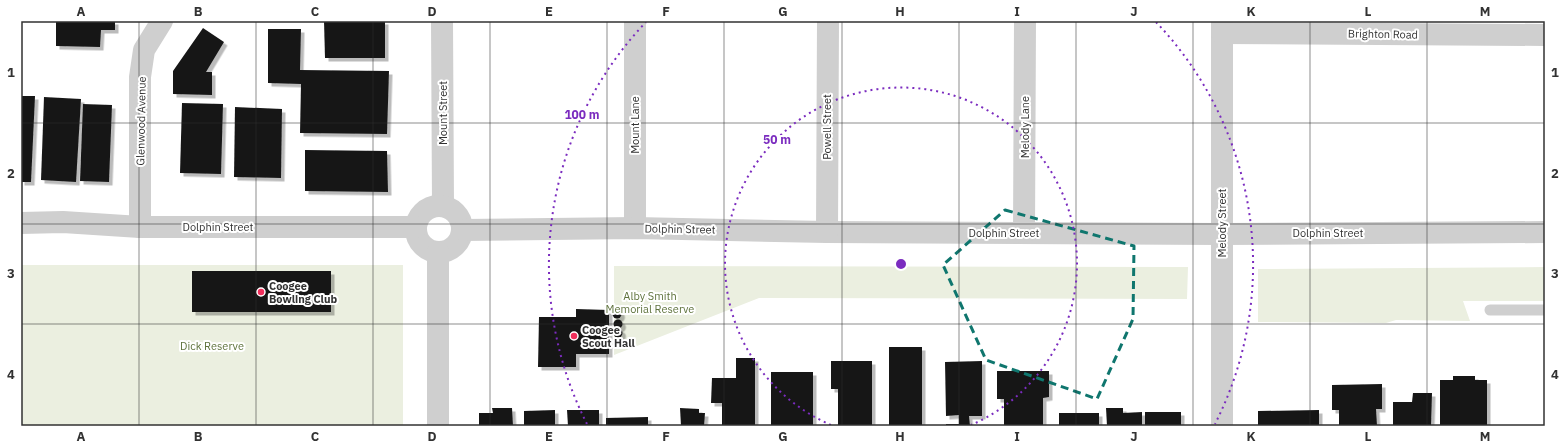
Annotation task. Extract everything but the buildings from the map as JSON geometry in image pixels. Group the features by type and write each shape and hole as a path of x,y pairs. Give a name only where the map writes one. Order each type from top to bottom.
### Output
{"street":[{"name":"Glenwood Avenue","path":"140,227 140,77 144,50 162,21"},
{"name":"Mount Street","path":"442,21 443,206"},
{"name":"Mount Lane","path":"635,21 635,228"},
{"name":"Powell Street","path":"826,232 828,21"},
{"name":"Melody Lane","path":"1024,233 1025,21"},
{"name":"Brighton Road","path":"1222,27 1506,28 1545,35"},
{"name":"Melody Street","path":"1222,27 1222,426"},
{"path":"447,206 457,214 461,221 463,230 460,239 455,246 447,251 438,252 429,250 422,245 417,237 416,227 417,219 422,212 430,207 447,206"},
{"name":"Dolphin Street","path":"21,223 63,222 140,227 416,227"},
{"name":"Dolphin Street","path":"463,230 635,228 826,232 1222,234 1545,232"},
{"path":"438,252 438,426"}],"lane":[{"path":"1490,310 1545,310"}],"highlighted area":[{"path":"1005,210 1134,246 1133,319 1097,399 986,360 943,265"}],"green space":[{"name":"Dick Reserve","path":"21,265 403,265 403,426 21,426"},
{"name":"Alby Smith Memorial Reserve","path":"614,266 1188,267 1187,299 759,298 614,355"},
{"path":"1545,267 1545,301 1463,301 1470,321 1396,320 1386,323 1258,322 1258,269"}],"place":[{"name":"Coogee Bowling Club","path":"261,292"},
{"name":"Coogee Scout Hall","path":"574,336"}]}
